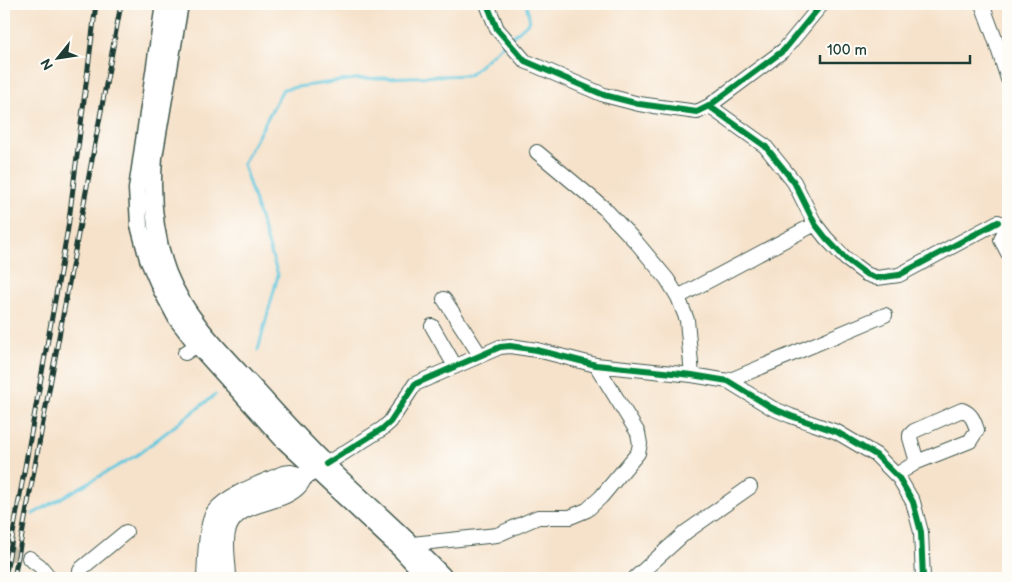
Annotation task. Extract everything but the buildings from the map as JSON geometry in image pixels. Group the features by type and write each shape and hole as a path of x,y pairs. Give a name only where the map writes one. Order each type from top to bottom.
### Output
{"main road":[{"path":"145,180 164,4"},
{"path":"180,4 154,157 145,180 137,190 138,225 148,259 177,319 196,344 247,390 282,439 401,550 427,578"},
{"path":"316,470 412,544 445,578"},
{"path":"216,578 221,522 225,512 242,502 316,470"}],"street":[{"path":"487,4 497,29 525,62 604,95 639,104 697,112 710,106 784,50 822,4"},
{"path":"982,4 1008,79"},
{"path":"710,106 765,146 794,182 815,224 826,238 846,259 866,274 878,278 899,275 1003,222"},
{"path":"537,152 604,208 667,279 678,297 687,320 692,375"},
{"path":"1003,222 1002,240 1008,253"},
{"path":"678,297 815,224"},
{"path":"444,299 480,354"},
{"path":"728,381 885,315"},
{"path":"432,326 455,366"},
{"path":"229,578 228,533 236,517 246,510 287,495 300,487 316,470 382,429 390,422 415,384 480,354 510,346 537,350 596,365 692,375 728,381 778,411 837,432 876,455 896,475 913,502 921,532 923,578"},
{"path":"412,544 468,536 497,535 538,517 570,517 587,510 601,497 638,453 640,444 638,433 596,365"},
{"path":"896,475 917,462 970,441 977,430 973,418 968,412 962,410 914,431 910,438 917,462"},
{"path":"204,578 208,532 214,510 229,498 283,473 316,470"},
{"path":"634,578 686,532 750,487"},
{"path":"80,578 82,568 126,532"},
{"path":"29,558 40,566 50,578"}],"waterway":[{"path":"510,39 530,21 526,4"},
{"path":"258,350 278,275 243,164 283,89 355,79 469,75 505,43"},
{"path":"33,514 137,455 215,395"}],"tunnel":[{"path":"4,552 29,558"}],"railway":[{"path":"5,578 68,228 96,4"},
{"path":"14,578 121,4"}],"cycle path":[{"path":"487,4 497,29 525,61 604,95 639,104 697,112 709,106 784,50 822,4"},
{"path":"709,106 765,146 794,182 815,224 826,238 846,259 866,274 877,278 899,275 998,222"},
{"path":"326,464 390,422 415,384 500,347 510,346 537,350 596,365 692,375 728,381 772,408 837,432 876,455 899,478 913,502 921,532 923,578"}]}
